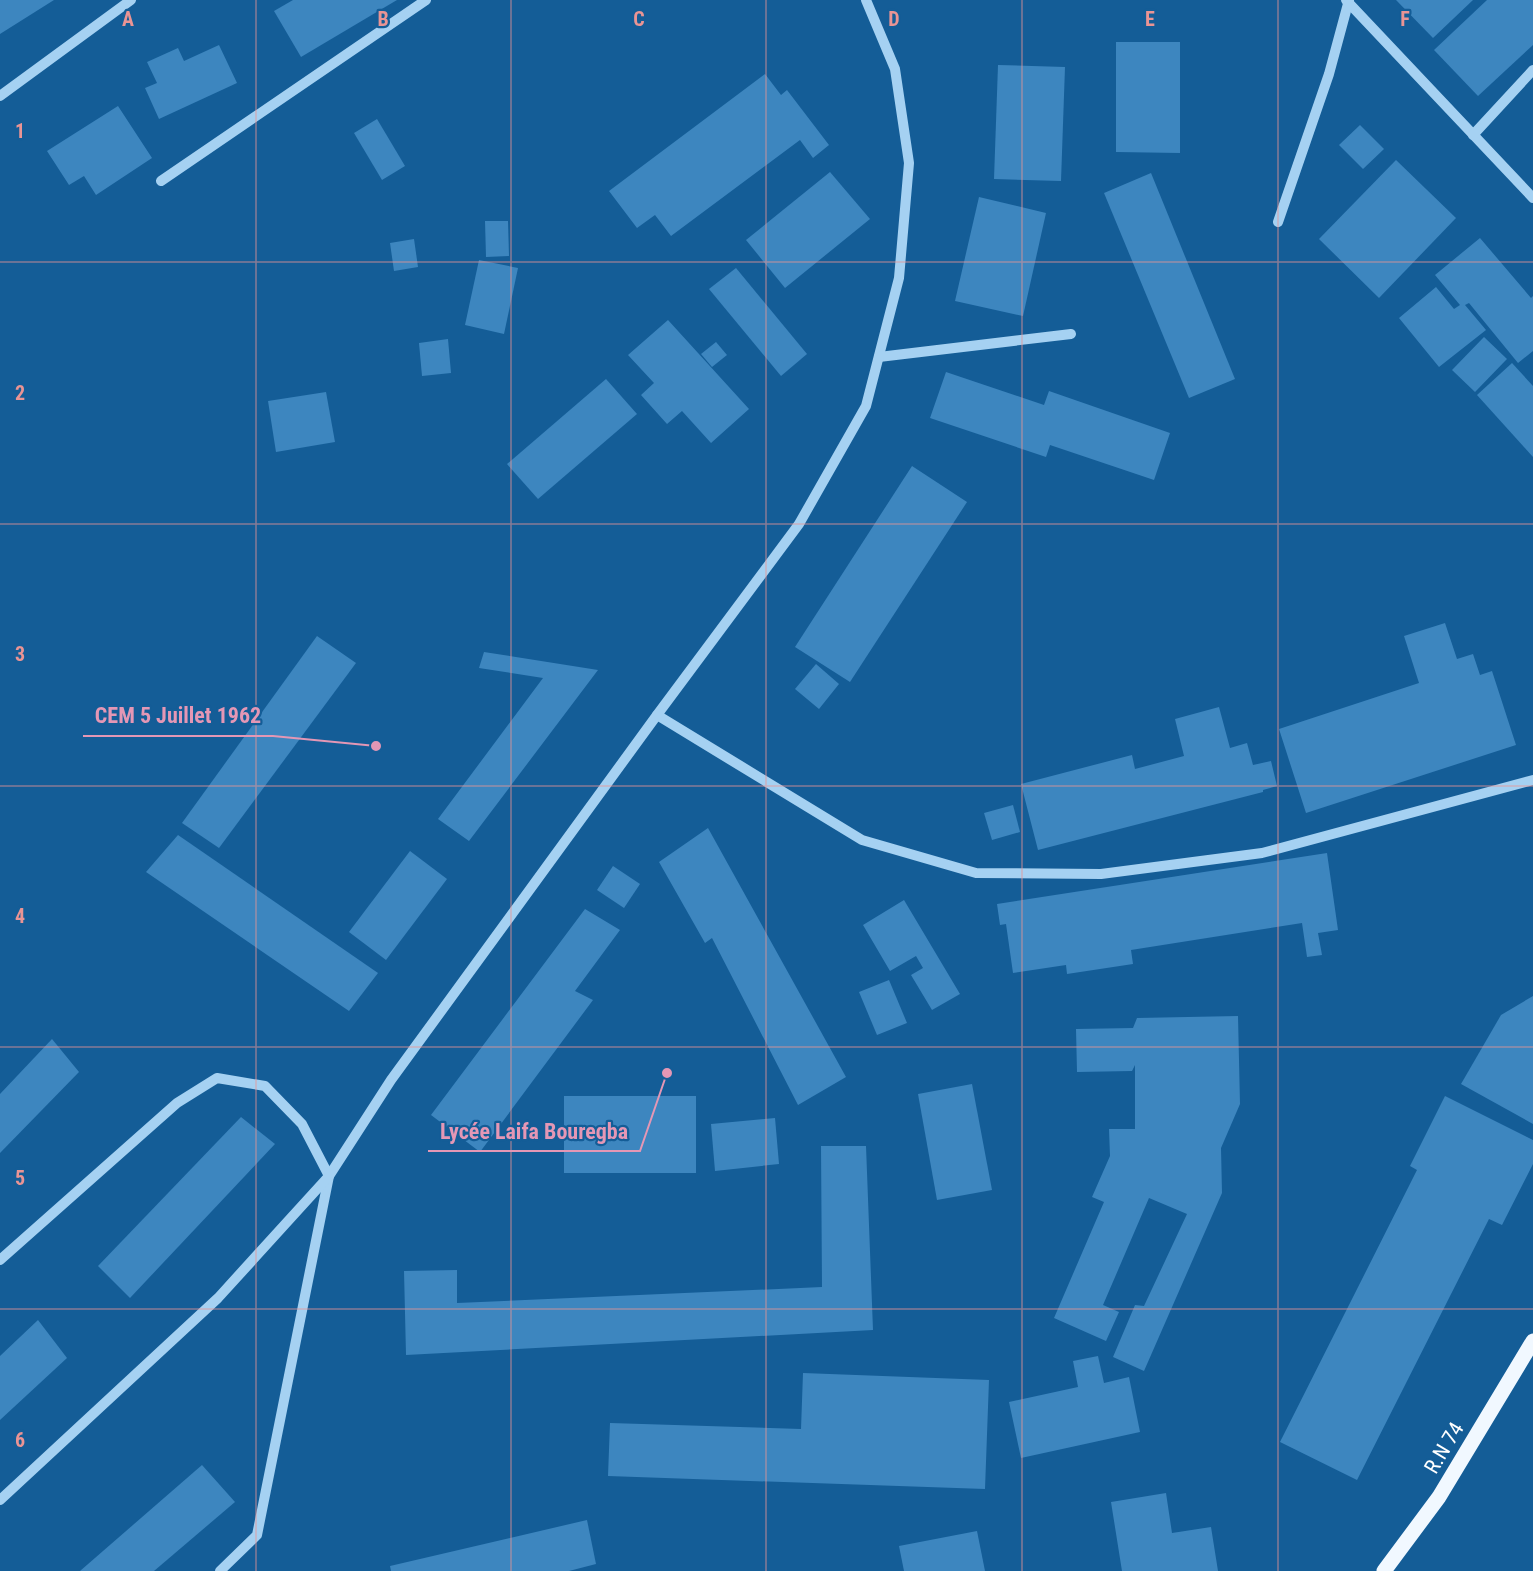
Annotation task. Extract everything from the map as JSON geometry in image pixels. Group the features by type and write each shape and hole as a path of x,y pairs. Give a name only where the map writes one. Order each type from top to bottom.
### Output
{"main road":[{"name":"R.N 74","path":"1384,1571 1439,1497 1533,1341"}],"street":[{"path":"0,96 131,0"},
{"path":"161,181 426,0"},
{"path":"0,1500 218,1298 329,1176 391,1080 799,524 866,406 899,278 909,163 895,69 866,0"},
{"path":"1347,1 1533,198"},
{"path":"1278,222 1329,74 1347,1"},
{"path":"1473,135 1533,70"},
{"path":"879,357 1071,334"},
{"path":"657,715 862,840 976,873 1101,874 1262,853 1533,780"},
{"path":"0,1260 177,1103 217,1078 265,1086 302,1124 329,1176 257,1535 220,1571"}],"building":[{"path":"0,0 54,0 0,34"},
{"path":"293,0 397,0 301,57 274,11"},
{"path":"1396,0 1473,0 1433,38"},
{"path":"1487,0 1533,0 1533,45 1478,96 1434,50"},
{"path":"1116,42 1180,42 1180,153 1116,152"},
{"path":"219,45 237,83 159,119 145,88 157,83 147,62 178,48 184,61"},
{"path":"998,65 1065,67 1061,181 994,179"},
{"path":"765,74 781,95 787,90 829,145 813,158 800,140 671,236 655,215 637,228 609,191"},
{"path":"118,106 152,158 96,195 84,176 69,185 47,151"},
{"path":"377,119 405,166 382,180 354,133"},
{"path":"1360,125 1384,149 1363,169 1339,145"},
{"path":"1396,160 1456,218 1379,298 1319,239"},
{"path":"830,172 870,219 785,288 746,240"},
{"path":"1151,173 1235,379 1189,398 1104,193"},
{"path":"979,197 1046,213 1023,316 955,301"},
{"path":"485,221 508,221 509,256 486,257"},
{"path":"1480,238 1531,298 1533,296 1533,351 1518,363 1469,303 1465,305 1486,330 1439,367 1399,318 1436,287 1454,309 1460,305 1435,275"},
{"path":"414,239 418,267 394,271 390,243"},
{"path":"479,260 518,268 504,334 465,325"},
{"path":"736,268 807,354 781,376 709,289"},
{"path":"668,320 749,409 711,443 682,411 667,424 641,395 654,383 628,355"},
{"path":"1484,337 1507,359 1475,392 1452,370"},
{"path":"448,339 451,373 422,376 419,343"},
{"path":"716,342 727,355 712,367 701,354"},
{"path":"1512,363 1533,386 1533,457 1477,395"},
{"path":"946,372 1044,405 1049,391 1170,433 1154,480 1050,445 1046,457 930,418"},
{"path":"606,379 637,414 538,499 507,464"},
{"path":"326,392 335,442 276,452 268,401"},
{"path":"912,466 967,502 850,682 795,647"},
{"path":"1445,623 1457,659 1473,654 1480,675 1492,671 1516,745 1306,813 1279,729 1419,683 1404,636"},
{"path":"317,636 356,663 219,848 182,823"},
{"path":"484,652 598,670 469,841 438,819 543,678 479,668"},
{"path":"816,664 839,684 819,709 795,689"},
{"path":"1219,707 1230,748 1247,743 1253,765 1271,761 1277,786 1263,790 1263,792 1038,850 1021,784 1132,755 1135,769 1184,756 1175,719"},
{"path":"1013,805 1020,832 992,840 984,813"},
{"path":"708,828 846,1077 798,1105 712,938 705,943 659,862"},
{"path":"178,835 378,973 349,1011 146,872"},
{"path":"410,851 447,879 386,960 349,932"},
{"path":"1327,853 1338,930 1318,933 1322,955 1307,957 1302,923 1131,950 1133,964 1067,974 1066,965 1013,973 1006,924 1000,925 997,904"},
{"path":"613,866 640,884 624,908 597,890"},
{"path":"904,900 960,994 932,1010 911,975 923,968 916,956 890,971 863,925"},
{"path":"585,909 620,930 575,991 593,1000 480,1152 431,1115"},
{"path":"889,980 907,1023 877,1035 859,992"},
{"path":"1533,996 1533,1124 1461,1084 1501,1015"},
{"path":"1238,1016 1240,1104 1221,1148 1222,1193 1144,1371 1113,1357 1135,1305 1144,1306 1187,1214 1149,1198 1103,1305 1119,1312 1106,1341 1054,1318 1104,1202 1092,1197 1110,1156 1109,1129 1135,1129 1135,1065 1132,1071 1077,1072 1076,1029 1133,1028 1137,1018"},
{"path":"52,1039 79,1072 0,1153 0,1094"},
{"path":"972,1084 992,1190 937,1200 918,1094"},
{"path":"564,1096 696,1096 696,1173 564,1173"},
{"path":"1445,1096 1533,1140 1533,1164 1502,1225 1489,1219 1357,1480 1280,1442 1417,1170 1410,1166"},
{"path":"241,1117 275,1144 130,1298 98,1266"},
{"path":"775,1118 779,1164 715,1171 711,1124"},
{"path":"821,1146 866,1146 873,1330 406,1355 404,1271 457,1270 457,1303 822,1287"},
{"path":"38,1320 67,1358 0,1420 0,1356"},
{"path":"1098,1356 1104,1383 1129,1377 1140,1432 1021,1458 1009,1402 1078,1387 1073,1361"},
{"path":"803,1373 989,1380 985,1489 608,1476 610,1423 801,1429"},
{"path":"202,1465 235,1502 154,1571 80,1571"},
{"path":"1166,1493 1172,1533 1211,1527 1218,1571 1122,1571 1111,1502"},
{"path":"587,1520 596,1564 569,1571 391,1571 390,1566"},
{"path":"977,1531 985,1571 904,1571 899,1546"}],"place":[{"name":"CEM 5 Juillet 1962","path":"376,746"},
{"name":"Lycée Laifa Bouregba","path":"667,1073"}]}
